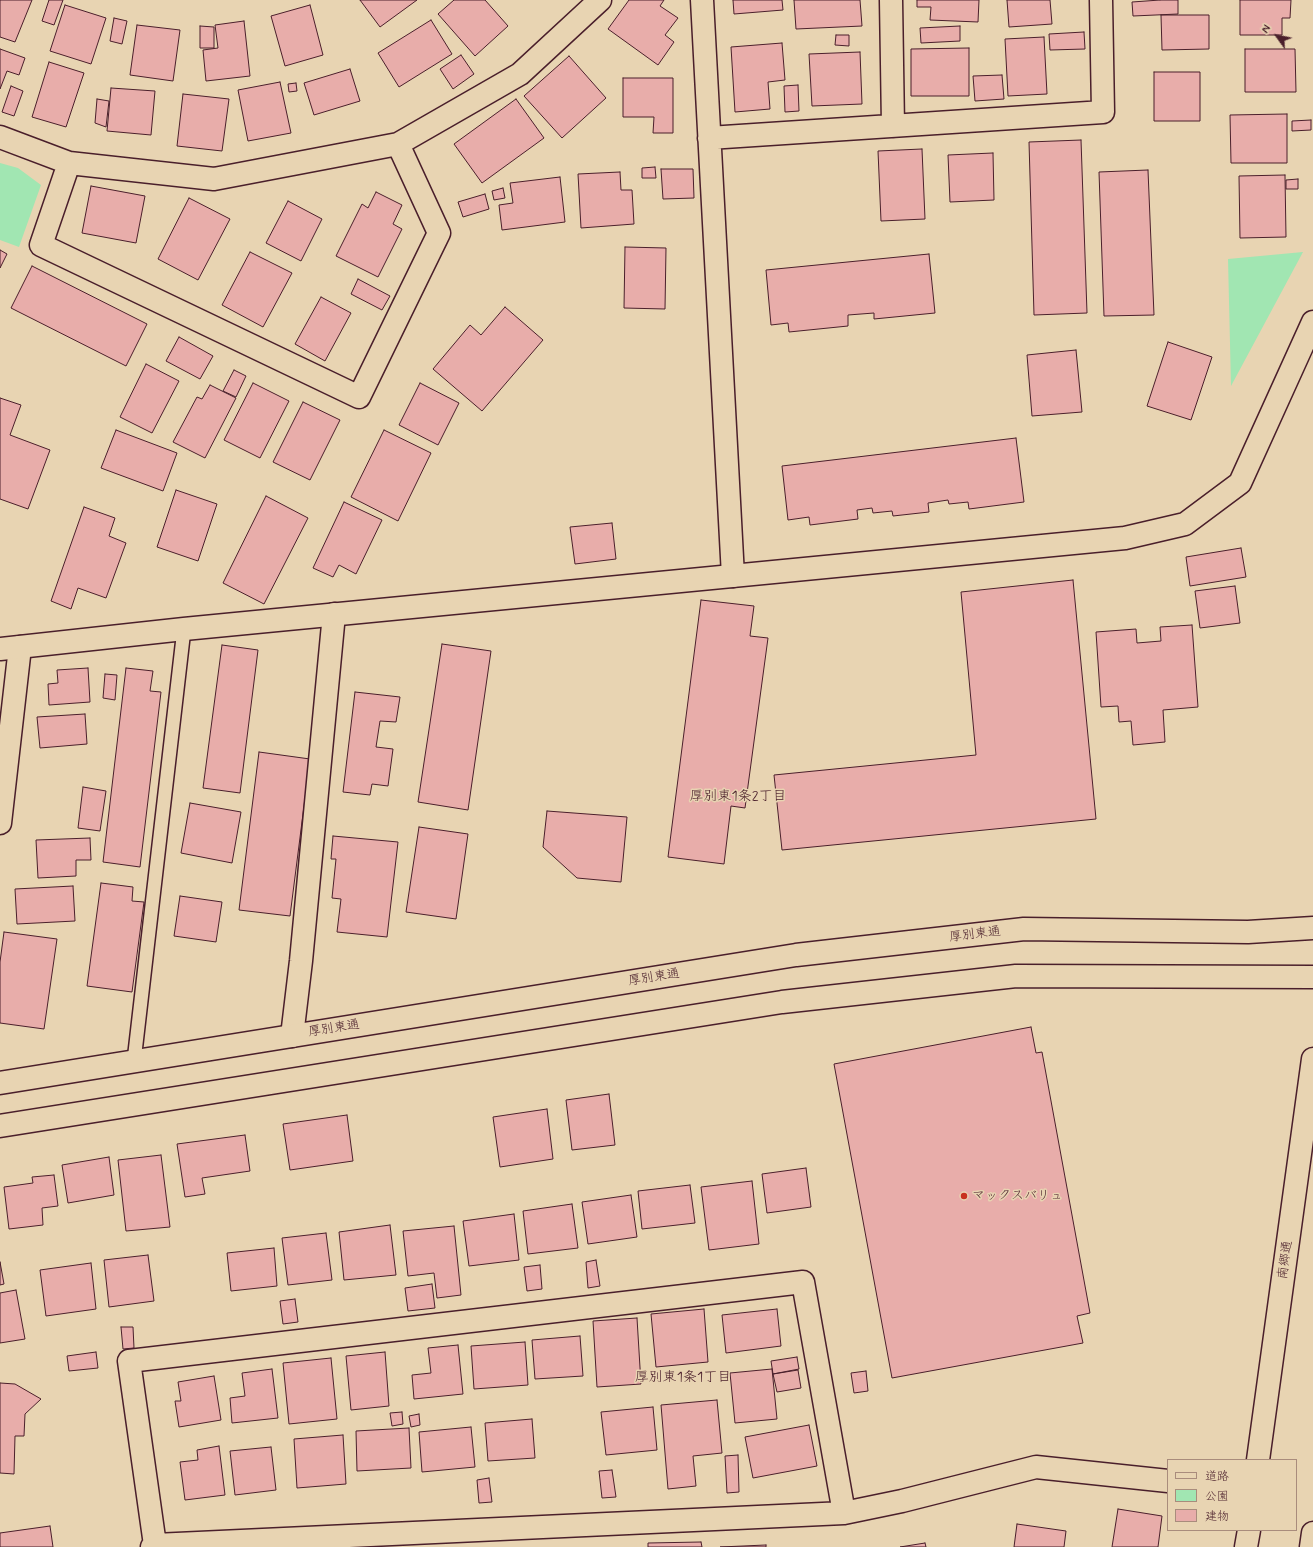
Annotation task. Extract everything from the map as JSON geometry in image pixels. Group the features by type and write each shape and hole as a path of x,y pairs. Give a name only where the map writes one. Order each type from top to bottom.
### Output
{"street":[{"path":"0,136 69,163 214,179 398,144 520,74 600,0"},
{"path":"702,0 732,576"},
{"path":"890,0 893,126"},
{"path":"709,138 1103,112 1101,0"},
{"path":"69,163 41,245 359,397 439,233 398,144"},
{"path":"0,823 10,648 334,614 1125,538 1185,524 1240,483 1313,322"},
{"path":"292,1036 302,961 334,614"},
{"name":"厚別東通","path":"0,1083 796,955 1024,929 1248,932 1313,928"},
{"path":"0,1126 806,999 1016,976 1313,977"},
{"name":"南郷通","path":"1258,1459 1313,1059"},
{"path":"844,1513 803,1282 129,1361 154,1546 844,1513 902,1501 1036,1467 1167,1481"},
{"path":"1246,1547 1249,1531"},
{"path":"1311,1547 1313,1533"}],"lane":[{"path":"134,1061 184,629"}],"green space":[{"path":"0,163 18,168 41,185 19,247 0,240"},
{"path":"1303,252 1231,386 1228,259"}],"building":[{"path":"0,0 32,0 15,42 0,37"},
{"path":"49,0 63,0 54,25 42,21"},
{"path":"360,0 417,0 380,27"},
{"path":"454,0 485,0 508,26 475,56 438,14"},
{"path":"629,0 664,0 660,6 678,18 665,35 674,42 658,65 608,29"},
{"path":"733,0 782,0 783,10 734,14"},
{"path":"794,0 860,0 862,26 796,29"},
{"path":"917,0 979,0 978,22 930,20 931,7 917,7"},
{"path":"1007,0 1050,0 1052,24 1009,27"},
{"path":"1178,0 1178,14 1133,16 1132,2"},
{"path":"1240,0 1291,0 1290,18 1282,18 1282,35 1240,35"},
{"path":"65,5 106,18 91,64 50,51"},
{"path":"310,5 323,55 285,66 271,16"},
{"path":"1161,15 1209,15 1209,49 1162,50"},
{"path":"114,18 127,21 122,44 110,41"},
{"path":"431,20 452,54 399,87 378,53"},
{"path":"244,21 250,76 206,81 203,50 218,48 215,25"},
{"path":"137,25 180,30 173,81 130,75"},
{"path":"200,26 214,27 214,48 200,48"},
{"path":"960,26 960,41 921,43 920,28"},
{"path":"1084,32 1085,49 1050,50 1049,34"},
{"path":"836,35 849,35 849,46 835,45"},
{"path":"1044,37 1047,94 1008,96 1005,39"},
{"path":"782,43 785,80 768,82 770,109 735,112 731,47"},
{"path":"969,48 969,96 911,96 911,49"},
{"path":"0,49 25,58 19,75 7,71 0,89"},
{"path":"1245,49 1295,49 1296,92 1245,92"},
{"path":"860,52 862,104 812,106 809,54"},
{"path":"461,55 474,74 453,89 440,69"},
{"path":"569,56 606,98 562,138 524,96"},
{"path":"49,62 84,73 66,127 32,117"},
{"path":"350,69 360,101 314,115 304,83"},
{"path":"1154,72 1200,72 1200,121 1154,121"},
{"path":"1002,75 1004,99 975,101 973,76"},
{"path":"623,78 673,78 673,133 653,133 654,117 623,117"},
{"path":"280,82 291,133 248,141 238,90"},
{"path":"296,83 297,91 289,92 288,84"},
{"path":"798,85 799,111 785,112 784,86"},
{"path":"11,86 23,91 14,116 2,112"},
{"path":"111,88 155,91 151,135 107,131"},
{"path":"183,94 229,99 222,151 177,146"},
{"path":"97,99 109,101 106,127 95,123"},
{"path":"516,99 544,138 482,183 454,144"},
{"path":"1287,114 1287,163 1231,163 1230,115"},
{"path":"1311,120 1311,130 1292,131 1292,121"},
{"path":"1081,140 1087,313 1034,315 1029,142"},
{"path":"922,149 925,219 881,221 878,151"},
{"path":"993,153 994,200 950,202 948,155"},
{"path":"655,167 656,178 642,178 642,168"},
{"path":"661,169 693,169 694,198 663,199"},
{"path":"1148,170 1154,315 1104,316 1099,172"},
{"path":"620,172 621,190 632,190 634,224 581,228 578,174"},
{"path":"1285,175 1286,237 1240,238 1239,176"},
{"path":"560,177 565,222 502,230 499,205 513,203 510,183"},
{"path":"1298,179 1298,189 1286,189 1286,180"},
{"path":"91,186 145,196 136,243 82,233"},
{"path":"503,188 505,198 494,200 492,191"},
{"path":"376,192 402,205 393,224 402,229 378,277 336,256 362,204 368,208"},
{"path":"485,194 489,209 463,217 458,202"},
{"path":"189,198 230,219 198,280 158,259"},
{"path":"288,201 322,219 301,261 266,243"},
{"path":"625,247 666,248 665,309 624,308"},
{"path":"0,250 7,254 0,268"},
{"path":"250,252 292,273 263,327 222,305"},
{"path":"929,254 935,313 874,319 874,313 848,315 848,326 789,332 788,323 771,325 766,270"},
{"path":"32,266 147,324 126,366 11,308"},
{"path":"358,279 390,296 382,310 351,294"},
{"path":"321,297 351,313 325,361 295,344"},
{"path":"505,307 543,340 482,411 433,369 470,325 481,335"},
{"path":"179,337 213,356 200,379 166,361"},
{"path":"1168,342 1212,357 1191,420 1147,406"},
{"path":"1076,350 1082,412 1032,416 1027,355"},
{"path":"146,364 179,381 152,433 120,417"},
{"path":"234,370 246,376 236,397 223,391"},
{"path":"253,383 289,401 260,458 224,440"},
{"path":"420,383 459,403 438,445 399,425"},
{"path":"210,385 236,398 205,458 173,442 197,397 202,399"},
{"path":"0,398 21,405 10,435 50,450 28,509 0,499"},
{"path":"303,402 340,420 310,480 273,462"},
{"path":"116,430 177,453 163,491 101,468"},
{"path":"384,430 431,453 398,521 351,497"},
{"path":"1016,438 1024,502 969,509 968,502 949,504 948,500 928,503 929,512 893,516 892,511 873,513 872,508 857,510 858,519 810,525 809,517 788,520 782,466"},
{"path":"176,490 217,504 198,561 157,547"},
{"path":"266,496 308,518 264,604 223,583"},
{"path":"344,502 382,520 356,574 339,565 333,577 313,568"},
{"path":"84,507 115,518 109,536 126,543 106,598 78,588 71,609 51,601"},
{"path":"612,523 616,559 575,564 570,527"},
{"path":"1241,548 1246,577 1190,586 1186,557"},
{"path":"1073,580 1096,819 782,850 774,775 976,755 961,592"},
{"path":"1235,586 1240,623 1200,628 1195,591"},
{"path":"701,600 754,606 750,636 768,638 745,808 731,806 724,864 668,857"},
{"path":"1192,625 1198,707 1163,710 1165,742 1133,745 1131,721 1119,722 1118,706 1101,707 1096,632 1136,629 1137,643 1161,641 1160,627"},
{"path":"442,644 491,651 468,810 418,802"},
{"path":"222,645 258,650 240,793 203,788"},
{"path":"88,668 90,702 49,705 48,684 58,683 57,670"},
{"path":"126,668 153,671 150,691 161,692 140,867 103,862"},
{"path":"105,674 117,675 115,700 103,698"},
{"path":"355,692 400,697 396,722 380,721 376,747 393,749 388,786 372,784 370,795 343,792"},
{"path":"85,714 87,744 40,748 37,717"},
{"path":"259,752 310,759 290,916 239,910"},
{"path":"83,787 106,791 100,831 78,828"},
{"path":"190,803 241,812 232,863 181,853"},
{"path":"547,811 627,817 621,882 577,878 543,847"},
{"path":"419,827 468,834 456,919 406,912"},
{"path":"333,836 398,842 387,937 337,932 341,899 332,898 336,859 331,859"},
{"path":"90,838 91,860 76,860 76,876 38,878 36,840"},
{"path":"101,883 133,887 132,901 144,902 132,992 87,986"},
{"path":"73,886 75,921 17,924 15,889"},
{"path":"180,896 222,902 216,942 174,936"},
{"path":"4,932 57,939 44,1029 0,1023 0,962"},
{"path":"1031,1027 1036,1053 1042,1052 1090,1313 1077,1316 1083,1343 892,1378 834,1064"},
{"path":"609,1094 615,1145 572,1150 566,1100"},
{"path":"547,1109 553,1159 500,1167 493,1117"},
{"path":"347,1115 353,1161 290,1170 283,1124"},
{"path":"245,1135 250,1171 202,1178 205,1194 185,1197 177,1144"},
{"path":"161,1155 170,1227 126,1231 118,1160"},
{"path":"109,1157 114,1195 68,1203 62,1165"},
{"path":"806,1168 811,1207 767,1213 762,1174"},
{"path":"54,1175 58,1206 42,1208 43,1225 9,1229 4,1187 33,1183 32,1177"},
{"path":"752,1181 759,1244 709,1250 701,1187"},
{"path":"690,1185 695,1223 642,1229 638,1191"},
{"path":"631,1195 637,1237 588,1244 582,1202"},
{"path":"572,1204 578,1248 528,1254 523,1211"},
{"path":"514,1214 519,1260 469,1266 463,1221"},
{"path":"390,1225 396,1275 344,1280 339,1232"},
{"path":"454,1226 461,1295 437,1298 434,1273 408,1276 403,1231"},
{"path":"326,1233 332,1280 288,1285 282,1238"},
{"path":"274,1248 277,1286 231,1291 227,1253"},
{"path":"148,1255 154,1301 109,1307 104,1260"},
{"path":"596,1260 600,1286 588,1288 586,1262"},
{"path":"0,1262 4,1284 0,1285"},
{"path":"91,1263 96,1309 46,1316 40,1270"},
{"path":"540,1265 542,1289 527,1291 524,1267"},
{"path":"432,1284 435,1308 408,1311 405,1288"},
{"path":"16,1290 25,1339 0,1343 0,1293"},
{"path":"295,1299 298,1322 283,1324 280,1301"},
{"path":"704,1309 708,1362 656,1367 651,1314"},
{"path":"777,1309 781,1346 726,1353 722,1315"},
{"path":"637,1318 641,1384 597,1387 593,1321"},
{"path":"121,1327 133,1327 134,1348 123,1349"},
{"path":"580,1336 583,1376 535,1379 532,1340"},
{"path":"525,1342 528,1385 474,1389 471,1346"},
{"path":"458,1345 463,1394 414,1399 412,1375 431,1373 428,1348"},
{"path":"96,1352 98,1368 69,1371 67,1356"},
{"path":"385,1352 389,1406 351,1410 346,1356"},
{"path":"797,1357 799,1369 773,1374 771,1361"},
{"path":"331,1358 337,1419 289,1424 283,1363"},
{"path":"272,1369 278,1418 232,1423 230,1398 245,1396 242,1373"},
{"path":"772,1369 777,1419 735,1423 730,1373"},
{"path":"798,1370 801,1388 777,1392 773,1374"},
{"path":"866,1371 868,1391 854,1393 851,1373"},
{"path":"214,1376 221,1420 179,1427 175,1401 181,1401 178,1382"},
{"path":"0,1383 15,1384 41,1399 25,1414 24,1436 15,1436 14,1474 0,1473"},
{"path":"717,1400 722,1453 693,1456 696,1486 668,1489 661,1405"},
{"path":"653,1407 657,1450 606,1455 601,1412"},
{"path":"402,1412 403,1424 392,1426 390,1413"},
{"path":"419,1414 420,1425 411,1427 409,1416"},
{"path":"532,1419 535,1458 488,1461 485,1423"},
{"path":"809,1425 817,1466 753,1478 745,1437"},
{"path":"471,1427 475,1467 422,1472 419,1432"},
{"path":"409,1428 411,1468 357,1471 356,1431"},
{"path":"343,1435 346,1484 297,1488 294,1439"},
{"path":"219,1446 225,1495 185,1500 180,1462 198,1460 197,1450"},
{"path":"271,1447 276,1490 235,1495 230,1451"},
{"path":"738,1455 739,1492 727,1493 725,1456"},
{"path":"612,1470 616,1497 602,1498 599,1471"},
{"path":"489,1478 492,1502 479,1503 477,1480"},
{"path":"1118,1509 1162,1516 1158,1547 1112,1547"},
{"path":"1017,1524 1066,1531 1064,1547 1014,1547"},
{"path":"50,1526 53,1547 0,1547 0,1533"},
{"path":"701,1542 702,1547 648,1547 648,1543"},
{"path":"925,1543 926,1547 900,1547"},
{"path":"766,1545 766,1547 720,1547"}],"place":[{"name":"マックスバリュ","path":"964,1196"}],"district":[{"name":"厚別東1条2丁目","path":"738,797"},
{"name":"厚別東1条1丁目","path":"683,1378"}]}
